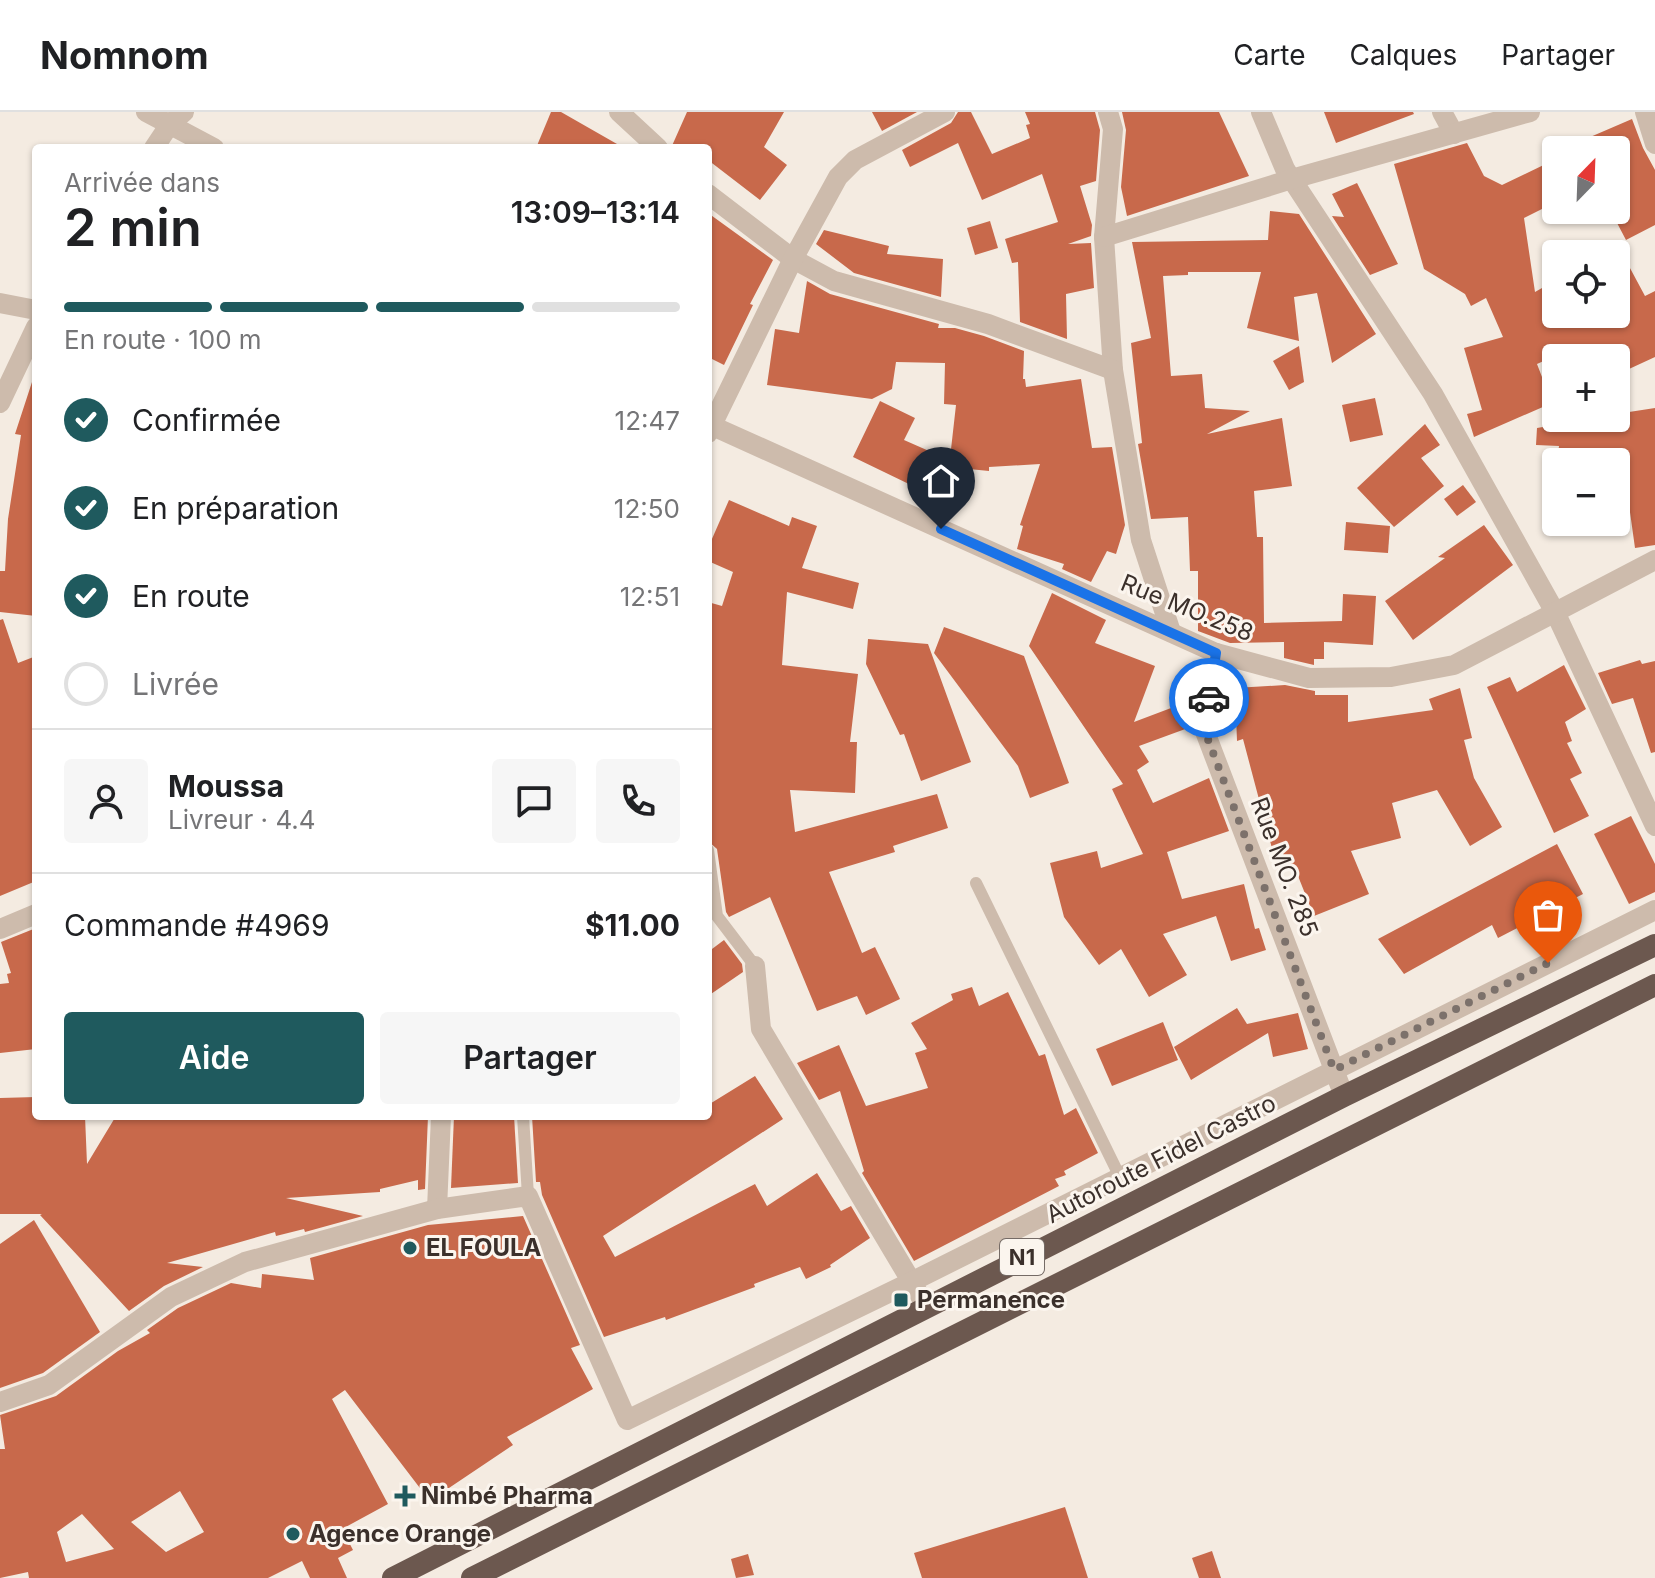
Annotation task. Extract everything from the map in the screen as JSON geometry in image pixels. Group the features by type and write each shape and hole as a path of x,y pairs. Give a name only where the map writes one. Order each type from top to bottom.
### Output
{"highway":[{"name":"Autoroute Fidel Castro","path":"393,1578 1344,1096 1655,945"},
{"name":"N1","path":"472,1578 1655,985"}],"street":[{"path":"146,112 177,118 209,144"},
{"path":"619,112 654,144"},
{"path":"712,422 793,259 838,177 855,160 945,112"},
{"path":"1108,112 1113,129 1104,237 1113,370 1141,540 1171,632"},
{"path":"1261,112 1292,179 1433,394 1556,614 1655,826"},
{"path":"1442,112 1454,134"},
{"path":"1104,237 1292,179 1530,112"},
{"path":"1645,112 1655,144"},
{"path":"157,144 177,118"},
{"path":"712,197 793,259 834,281 988,324 1113,370"},
{"path":"0,303 32,309"},
{"path":"0,403 32,335"},
{"name":"Rue MO.258","path":"712,429 1216,653 1309,678 1391,677 1454,665 1655,560"},
{"name":"Rue MO. 285","path":"1216,653 1204,729 1344,1096"},
{"path":"0,1402 49,1385 171,1297 245,1262 437,1209 528,1196 627,1420 911,1282 1655,910"},
{"path":"0,929 32,916"},
{"path":"755,966 761,1029 926,1306"},
{"path":"437,1209 441,1120"}],"lane":[{"path":"976,883 1120,1177"},
{"path":"713,919 755,966"},
{"path":"523,1120 528,1196"}],"building":[{"path":"551,112 561,112 617,144 538,144"},
{"path":"687,112 784,112 764,147 787,165 760,200 712,163 712,144 673,144"},
{"path":"872,112 917,112 882,131"},
{"path":"958,112 971,112 992,154 1030,138 1026,125 1030,124 1025,112 1095,112 1100,130 1096,181 1080,186 1092,225 1091,236 1068,244 1091,243 1094,288 1066,294 1067,339 1020,322 1018,262 1012,263 1005,239 1058,222 1042,174 982,200 958,143 910,167 902,150 951,123"},
{"path":"1122,112 1219,112 1249,176 1127,216 1121,187 1126,130"},
{"path":"1324,112 1413,112 1414,114 1336,143"},
{"path":"1632,119 1655,170 1655,225 1626,240 1618,224 1630,224 1630,136 1593,136"},
{"path":"1467,143 1484,176 1502,185 1542,166 1542,209 1524,218 1535,292 1542,288 1542,328 1630,328 1630,268 1645,296 1655,291 1655,357 1630,369 1630,344 1542,344 1542,362 1537,364 1542,377 1542,407 1474,437 1467,414 1482,410 1464,348 1503,337 1486,298 1471,306 1465,294 1424,269 1394,164"},
{"path":"1357,183 1398,264 1370,275 1332,216 1344,217 1332,194"},
{"path":"1270,211 1299,214 1376,334 1332,363 1317,293 1294,297 1299,341 1247,328 1261,272 1188,272 1188,275 1163,276 1171,376 1202,374 1205,408 1250,411 1207,434 1282,418 1292,486 1254,491 1257,537 1263,537 1264,623 1342,621 1343,594 1376,596 1373,645 1324,642 1324,659 1314,659 1314,665 1284,658 1284,642 1230,643 1198,631 1198,571 1190,571 1188,517 1151,519 1138,444 1142,443 1131,343 1151,338 1132,242 1268,240"},
{"path":"712,216 773,260 724,365 712,359"},
{"path":"990,221 998,248 975,255 967,228"},
{"path":"824,230 889,246 887,254 943,259 941,297 854,273 816,244"},
{"path":"807,281 830,294 939,324 938,328 955,328 984,336 1024,351 1023,379 1026,387 1081,379 1092,448 1112,447 1125,525 1116,554 1107,551 1091,582 1062,569 1064,564 1017,549 1023,526 1020,525 1040,464 989,467 989,471 949,467 956,405 944,404 945,363 896,362 892,389 872,399 767,385 775,329 799,333"},
{"path":"1299,346 1304,382 1289,390 1273,361"},
{"path":"32,382 32,616 0,612 0,571 5,571 8,519 21,435 15,434"},
{"path":"1375,398 1383,435 1350,442 1342,405"},
{"path":"880,401 915,418 904,440 929,451 913,486 853,457"},
{"path":"1655,408 1655,545 1635,548 1630,512 1630,448 1536,445 1537,428 1542,427 1542,432 1630,432 1630,412"},
{"path":"1425,424 1440,445 1421,458 1444,486 1394,527 1357,488"},
{"path":"1463,485 1476,502 1457,516 1444,499"},
{"path":"729,500 789,526 792,517 817,526 802,568 859,583 853,609 787,592 782,665 858,674 850,742 857,742 855,793 790,790 795,832 937,794 948,828 893,846 895,852 829,872 862,953 875,947 900,999 866,1015 857,996 817,1011 770,897 729,917 726,912 717,849 712,845 712,603 722,606 733,572 712,563 712,539"},
{"path":"1346,522 1390,526 1388,553 1344,550"},
{"path":"1484,525 1513,565 1413,640 1385,601 1445,558 1438,557"},
{"path":"1052,593 1106,620 1095,643 1155,666 1134,722 1179,705 1188,728 1139,746 1149,762 1137,770 1153,803 1209,778 1229,831 1167,852 1182,899 1244,884 1255,929 1259,928 1266,950 1231,961 1216,916 1163,934 1187,975 1149,997 1121,949 1099,965 1064,917 1050,863 1097,851 1101,868 1143,854 1112,789 1123,784 1029,646"},
{"path":"3,619 18,663 32,658 32,883 0,896 0,620"},
{"path":"944,627 1024,656 1069,783 1030,798 1018,766 934,653"},
{"path":"868,639 928,644 971,762 921,781 904,734 900,735 866,664"},
{"path":"1640,660 1642,664 1655,661 1655,752 1651,753 1633,698 1612,704 1598,673"},
{"path":"1564,665 1586,709 1565,722 1572,741 1567,743 1582,773 1570,779 1589,816 1554,833 1487,687 1510,677 1517,692"},
{"path":"1285,685 1315,691 1315,695 1348,695 1348,722 1433,710 1429,699 1460,688 1472,738 1464,740 1474,778 1502,827 1470,846 1437,790 1392,803 1401,838 1351,851 1369,894 1314,916 1294,866 1278,871 1243,739 1237,741 1235,688"},
{"path":"1631,816 1655,864 1655,892 1629,904 1594,834"},
{"path":"1557,844 1583,894 1498,938 1492,925 1404,974 1378,939"},
{"path":"32,930 32,1049 0,1053 0,984 9,983 7,974 11,973 1,942"},
{"path":"724,940 742,964 743,972 712,993 712,949"},
{"path":"972,987 979,1006 1008,992 1039,1056 1045,1054 1064,1115 1076,1108 1098,1153 1064,1171 1066,1175 1055,1179 1059,1186 914,1261 862,1173 864,1171 840,1091 819,1100 797,1063 839,1045 866,1106 928,1088 915,1053 927,1049 911,1023 953,1000 951,994"},
{"path":"1237,1008 1247,1024 1298,1013 1308,1049 1273,1057 1268,1033 1191,1080 1174,1047"},
{"path":"1163,1022 1178,1060 1112,1086 1096,1049"},
{"path":"755,1076 783,1119 603,1236 615,1257 755,1184 767,1206 817,1173 841,1211 851,1206 870,1238 831,1267 806,1279 800,1267 666,1320 665,1317 604,1337 542,1195 540,1182 536,1182 532,1120 712,1120 712,1103"},
{"path":"32,1097 32,1120 85,1120 87,1164 114,1120 428,1120 425,1189 418,1190 418,1180 380,1189 380,1192 286,1198 363,1216 305,1232 304,1229 276,1236 275,1232 167,1263 203,1267 164,1286 129,1311 42,1214 0,1214 0,1098"},
{"path":"454,1120 514,1120 518,1183 451,1188"},
{"path":"523,1216 580,1345 571,1348 593,1389 507,1437 513,1445 443,1492 439,1486 426,1496 345,1390 332,1399 388,1504 342,1529 353,1550 338,1558 347,1578 310,1578 302,1561 268,1578 29,1578 28,1572 0,1578 0,1449 5,1449 0,1415 56,1396 118,1351 150,1333 147,1330 178,1308 231,1283 261,1288 262,1274 314,1280 310,1258 428,1225","holes":["180,1491 204,1532 166,1552 131,1522","82,1514 114,1549 66,1562 57,1532"]},
{"path":"34,1220 100,1332 43,1373 0,1388 0,1244"},
{"path":"1065,1507 1088,1578 922,1578 914,1553"},
{"path":"1212,1551 1221,1578 1199,1578 1192,1558"},
{"path":"748,1554 754,1575 736,1578 731,1559"}],"way so far":[{"path":"1209,698 1204,729 1334,1070 1548,963"}],"place":[{"name":"EL FOULA","path":"410,1248"},
{"name":"Permanence","path":"901,1300"},
{"name":"Nimbé Pharma","path":"405,1496"},
{"name":"Agence Orange","path":"293,1534"}],"route":[{"path":"941,529 1216,653 1209,698"}]}
